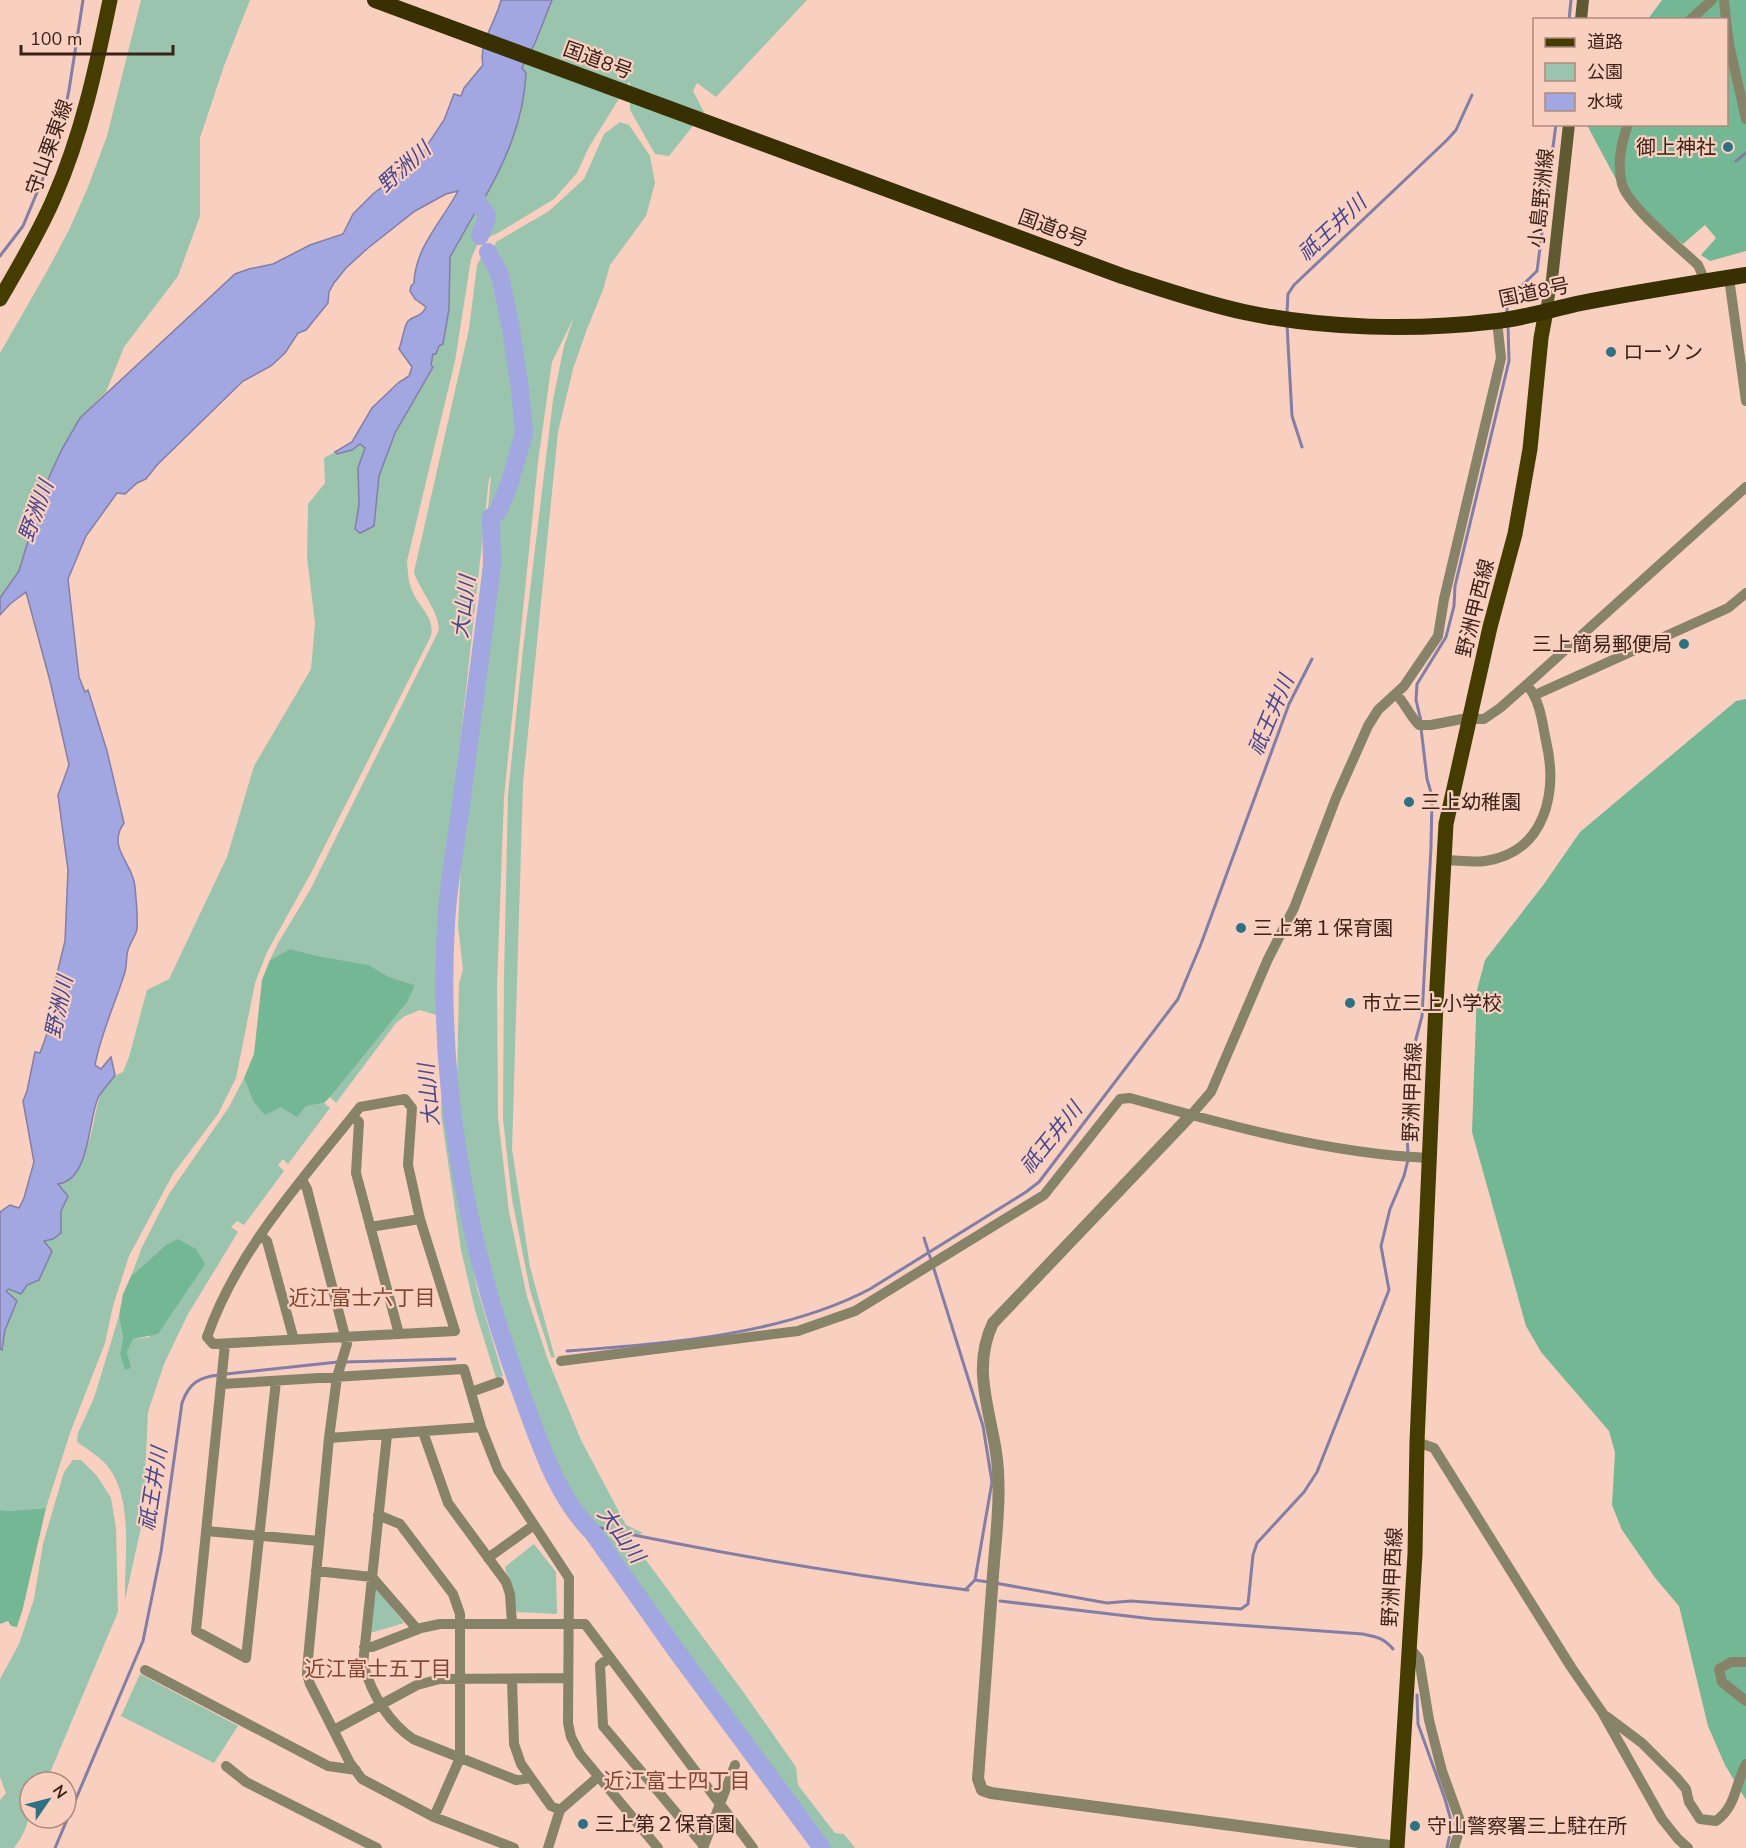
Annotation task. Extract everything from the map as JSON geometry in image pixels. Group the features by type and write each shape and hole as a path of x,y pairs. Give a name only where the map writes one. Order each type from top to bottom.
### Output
{"highway":[{"name":"国道8号","path":"375,0 1122,276 1190,298 1281,319 1417,333 1497,321 1746,274"}],"main road":[{"name":"守山栗東線","path":"0,299 54,198 72,152 89,101 110,0"},
{"path":"1581,18 1583,0"},
{"name":"小島野洲線","path":"1546,311 1552,279 1569,126"},
{"name":"野洲甲西線","path":"1397,1848 1415,1554 1417,1442 1446,824 1490,627 1515,534 1530,449 1541,338 1546,311"}],"street":[{"path":"1692,18 1712,0"},
{"path":"1724,0 1726,18"},
{"path":"1728,36 1746,119"},
{"path":"1628,126 1619,161 1623,187 1640,210 1698,265 1703,282"},
{"path":"1729,278 1746,401"},
{"path":"1397,1848 991,1794 982,1790 978,1779 998,1498 996,1451 986,1405 982,1359 987,1336 993,1323 1191,1116 1211,1092 1268,959 1293,908 1336,798 1368,726 1378,710 1404,686 1438,636 1444,599 1501,358 1497,321"},
{"path":"1396,693 1404,701 1412,718 1419,725 1484,719 1527,685 1746,487"},
{"path":"1535,695 1728,608 1746,593"},
{"path":"1443,860 1485,861 1507,854 1525,842 1540,826 1548,805 1552,778 1550,754 1535,695 1527,685"},
{"path":"561,1361 798,1331 855,1311 1044,1195 1120,1099 1130,1098 1191,1116 1329,1147 1430,1158"},
{"path":"405,1099 412,1108 408,1165 420,1219 455,1331 213,1344 207,1337 215,1313 261,1236 353,1116 360,1107 405,1099"},
{"path":"353,1116 359,1122 356,1173 399,1334"},
{"path":"302,1180 307,1189 347,1344 337,1377 329,1438 307,1674 310,1684 333,1730 362,1779 434,1817 514,1848"},
{"path":"370,1227 420,1219"},
{"path":"261,1236 267,1240 294,1340"},
{"path":"225,1344 196,1631 246,1658 276,1381"},
{"path":"222,1384 464,1369 481,1427 498,1470 569,1578 568,1723 571,1737 580,1754 658,1848"},
{"path":"471,1392 499,1382"},
{"path":"329,1438 481,1427"},
{"path":"423,1432 448,1503 506,1582 510,1594 512,1624"},
{"path":"387,1435 364,1647 363,1664 368,1682 398,1729 413,1739 516,1780 531,1778"},
{"path":"1417,1442 1434,1448 1571,1667 1602,1712 1662,1818 1688,1848"},
{"path":"378,1515 400,1524 453,1594 460,1614 460,1758 434,1817"},
{"path":"488,1558 534,1525"},
{"path":"206,1531 319,1540"},
{"path":"316,1571 372,1577 417,1629"},
{"path":"364,1647 372,1647 417,1629 440,1624 585,1624 753,1848"},
{"path":"1410,1648 1419,1659 1429,1720 1442,1771 1459,1818 1460,1828 1454,1848"},
{"path":"610,1657 600,1665 603,1726 704,1847 735,1765"},
{"path":"1746,1662 1731,1662 1719,1670 1722,1682 1746,1701"},
{"path":"146,1670 328,1766 356,1770"},
{"path":"333,1730 417,1685 440,1678 568,1678"},
{"path":"512,1678 514,1744 521,1764 551,1806 560,1810"},
{"path":"1602,1712 1642,1743 1665,1765 1686,1790 1689,1802 1700,1819 1716,1821 1727,1813 1741,1771 1746,1764"},
{"path":"226,1766 246,1782 377,1848"},
{"path":"548,1848 560,1810 598,1776"}],"green space":[{"path":"141,0 250,0 224,66 200,138 200,216 178,276 124,347 106,392 80,418 44,488 19,571 0,598 0,353 69,230 88,187 107,136"},
{"path":"552,0 807,0 716,97 697,83 693,91 704,112 669,156 655,154 630,110 630,81 589,147 577,173 554,199 498,233 479,241 471,259 455,361 407,561 410,585 429,618 431,636 311,873 267,952 255,983 236,1078 218,1114 173,1174 129,1256 113,1306 105,1343 70,1433 46,1508 0,1510 0,1349 2,1349 5,1330 17,1302 6,1291 39,1279 52,1251 43,1241 61,1233 61,1211 68,1196 57,1184 87,1146 101,1095 113,1078 123,1072 129,1057 147,990 169,979 227,857 254,766 311,669 315,623 307,557 308,504 325,483 324,458 335,452 336,454 351,450 360,444 366,448 358,468 359,505 355,529 374,526 379,476 395,433 433,368 431,365 433,353 449,309 450,257 477,209 484,219 478,237 489,230 481,204 512,141 522,108 526,73 522,68 535,43"},
{"path":"1662,0 1746,0 1746,251 1710,261 1701,255 1716,238 1705,225 1683,244 1648,217 1618,183 1588,127 1728,126 1728,18 1649,18"},
{"path":"620,122 629,125 650,156 655,183 646,216 610,265 573,369 558,432 523,783 512,1149 530,1267 555,1358 551,1357 530,1290 512,1199 503,1119 504,977 508,795 523,649 553,400 564,346 574,317 552,362 538,462 504,797 497,984 498,1117 509,1212 527,1297 548,1360 581,1440 626,1525 643,1533 629,1537 796,1767 798,1785 835,1833 844,1834 855,1848 816,1848 648,1625 587,1537 522,1408 496,1335 475,1252 460,1150 457,1087 459,983 463,970 458,925 467,740 491,476 455,790 449,1108 457,1189 477,1288 503,1376 496,1378 475,1310 461,1250 441,1114 443,1026 436,1015 420,1010 405,1016 396,1023 336,1103 330,1097 415,985 389,977 369,965 290,949 270,960 310,890 439,630 436,615 414,572 469,329 477,265 483,254 486,268 492,272 502,263 494,247 496,242 549,211 584,179 604,134"},
{"path":"1746,699 1746,1800 1725,1765 1708,1726 1679,1606 1656,1579 1622,1530 1612,1505 1615,1453 1609,1431 1541,1352 1526,1326 1472,1132 1477,990 1485,960 1544,884 1580,832 1736,701"},
{"path":"290,949 369,965 389,977 415,985 407,1002 330,1097 324,1103 306,1106 297,1117 281,1107 265,1115 253,1101 244,1078 254,1054 262,980 270,960"},
{"path":"244,1078 253,1101 288,1106 324,1103 330,1108 288,1164 283,1159 278,1165 284,1171 244,1225 237,1221 231,1227 238,1232 188,1314 164,1364 148,1412 143,1518 125,1600 126,1532 122,1497 117,1482 106,1464 77,1442 78,1433 94,1398 119,1316 123,1338 120,1353 130,1368 127,1352 133,1339 150,1337 135,1273 132,1274 142,1247 169,1194 229,1107"},
{"path":"178,1239 196,1249 205,1264 158,1334 133,1339 127,1352 131,1368 125,1370 120,1353 123,1338 119,1316 123,1294 132,1274 166,1245"},
{"path":"73,1460 81,1460 97,1476 111,1498 116,1528 118,1612 51,1770 18,1770 18,1830 25,1830 14,1848 0,1848 0,1800 6,1793 0,1777 0,1679 19,1644 34,1599 43,1544 64,1472"},
{"path":"46,1508 17,1627 11,1626 8,1621 0,1624 0,1510"},
{"path":"534,1544 556,1572 557,1614 517,1612 505,1567"},
{"path":"373,1588 379,1591 404,1623 370,1633"},
{"path":"140,1674 238,1726 214,1763 121,1716"}],"water":[{"name":"野洲川","path":"501,0 552,0 535,43 522,68 526,73 522,108 512,141 481,204 489,230 483,231 483,218 477,209 450,257 449,309 443,344 439,346 436,354 433,354 431,365 433,367 395,433 379,476 374,526 360,533 355,529 359,505 358,468 365,448 360,444 352,450 337,454 335,452 352,442 372,408 398,383 409,376 412,367 399,349 407,323 420,315 426,307 415,299 410,291 411,286 414,283 424,246 458,191 446,194 415,211 368,248 346,268 334,283 329,292 328,303 306,330 298,333 285,353 271,366 243,381 157,465 146,479 137,483 125,494 117,493 86,536 68,579 79,677 85,692 88,690 107,751 124,823 118,840 119,848 134,879 137,929 128,950 125,972 104,1030 95,1065 101,1069 111,1057 115,1075 98,1098 82,1161 68,1180 58,1184 68,1196 61,1211 61,1233 53,1239 44,1241 52,1251 39,1280 27,1285 21,1294 9,1289 6,1291 17,1301 5,1330 2,1350 0,1349 0,1212 10,1205 19,1208 34,1162 23,1101 35,1052 40,1053 61,987 52,994 65,941 68,870 58,795 69,765 50,681 26,592 0,615 0,598 19,571 44,488 62,449 80,418 235,274 273,264 310,245 343,234 353,214 374,193 407,168 413,159 422,153 444,120 454,94 461,96 464,88 483,65 485,41"}],"waterway":[{"path":"51,156 63,120 83,0"},
{"path":"1569,18 1571,0"},
{"name":"祇王井川","path":"1287,312 1288,294 1294,285 1447,140 1456,130 1472,95"},
{"path":"1507,315 1510,297 1537,271 1556,126"},
{"path":"1736,161 1746,153"},
{"path":"0,256 23,226 43,178"},
{"name":"大山川","path":"474,190 479,205 487,215 480,236"},
{"name":"大山川","path":"488,252 500,275 511,329 524,433 510,482 498,512 491,517 492,566 447,909 444,983 446,1042 459,1159 470,1217 500,1331 533,1425 557,1483 579,1518 593,1533 675,1649 822,1848"},
{"name":"祇王井川","path":"1287,325 1292,416 1302,447"},
{"path":"1421,721 1416,700 1417,684 1446,637 1454,606 1455,586 1509,361 1508,325"},
{"name":"祇王井川","path":"567,1351 723,1335 800,1317 836,1305 870,1289 1039,1182 1178,999 1201,944 1289,704 1312,659"},
{"path":"1408,1153 1407,1073 1422,1016 1431,847 1432,796 1427,779 1421,728"},
{"path":"995,1583 1107,1603 1131,1601 1241,1609 1248,1604 1253,1555 1257,1543 1304,1492 1317,1472 1389,1290 1381,1246 1390,1209 1408,1160"},
{"name":"祇王井川","path":"924,1238 931,1260"},
{"path":"933,1266 983,1426 992,1482 975,1580 965,1590"},
{"name":"祇王井川","path":"345,1362 455,1359"},
{"name":"祇王井川","path":"226,1374 338,1362"},
{"name":"祇王井川","path":"55,1848 143,1641 161,1552 182,1403 188,1390 196,1382 206,1377 219,1375"},
{"path":"586,1525 776,1562 968,1590"},
{"path":"975,1580 988,1582"},
{"path":"1000,1601 1153,1619 1363,1634 1380,1638 1393,1649"},
{"path":"1417,1695 1418,1724 1452,1824 1447,1848"}],"place":[{"name":"御上神社","path":"1728,147"},
{"name":"ローソン","path":"1611,352"},
{"name":"三上簡易郵便局","path":"1684,644"},
{"name":"三上幼稚園","path":"1409,802"},
{"name":"三上第１保育園","path":"1241,928"},
{"name":"市立三上小学校","path":"1350,1003"},
{"name":"三上第２保育園","path":"583,1824"},
{"name":"守山警察署三上駐在所","path":"1415,1826"}],"district":[{"name":"近江富士六丁目","path":"362,1298"},
{"name":"近江富士五丁目","path":"378,1669"},
{"name":"近江富士四丁目","path":"677,1781"}]}
